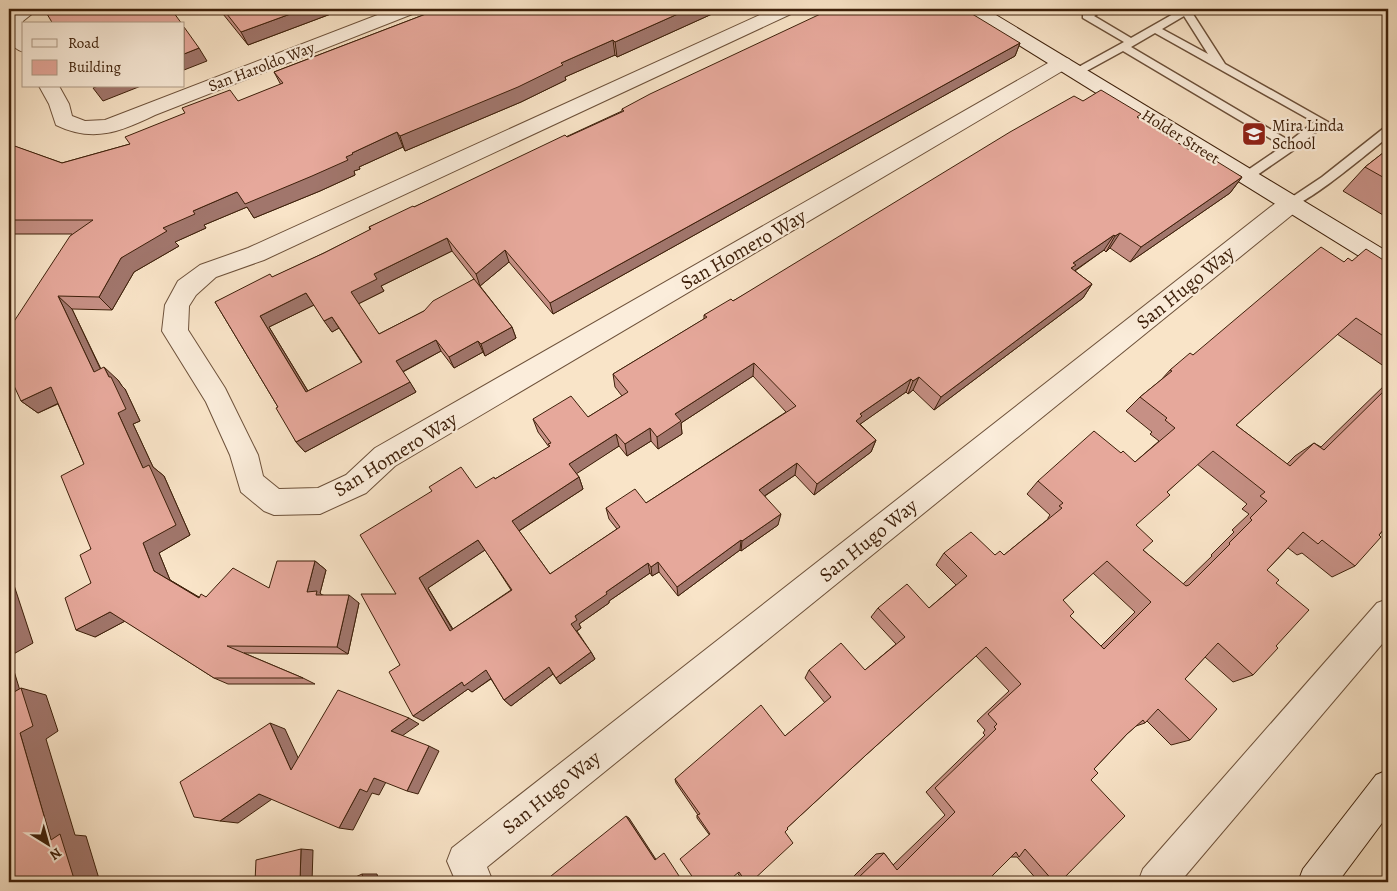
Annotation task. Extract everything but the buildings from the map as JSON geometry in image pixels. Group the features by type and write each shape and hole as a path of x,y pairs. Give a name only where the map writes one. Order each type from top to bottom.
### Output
{"street":[{"path":"22,44 18,41 13,30 13,24 14,19 29,9"},
{"name":"San Haroldo Way","path":"50,88 59,104 63,120 74,127 90,130 120,123 148,110 409,9"},
{"name":"San Homero Way","path":"787,9 256,254 208,272 187,288 177,305 175,331 216,396 244,455 251,483 274,502 320,500 356,484 385,457 1069,68"},
{"name":"Holder Street","path":"973,9 1388,263"},
{"name":"San Hugo Way","path":"476,882 465,861 1290,204"},
{"path":"1156,882 1388,614"},
{"path":"1316,882 1388,787"}],"lane":[{"path":"1100,9 1087,16 1127,44 1291,146"},
{"path":"1069,68 1127,44 1187,10 1221,66"},
{"path":"1154,29 1322,122 1291,146 1246,176"},
{"path":"1290,204 1326,180 1388,131"}],"place":[{"name":"Mira Linda School","path":"1254,134"}]}
